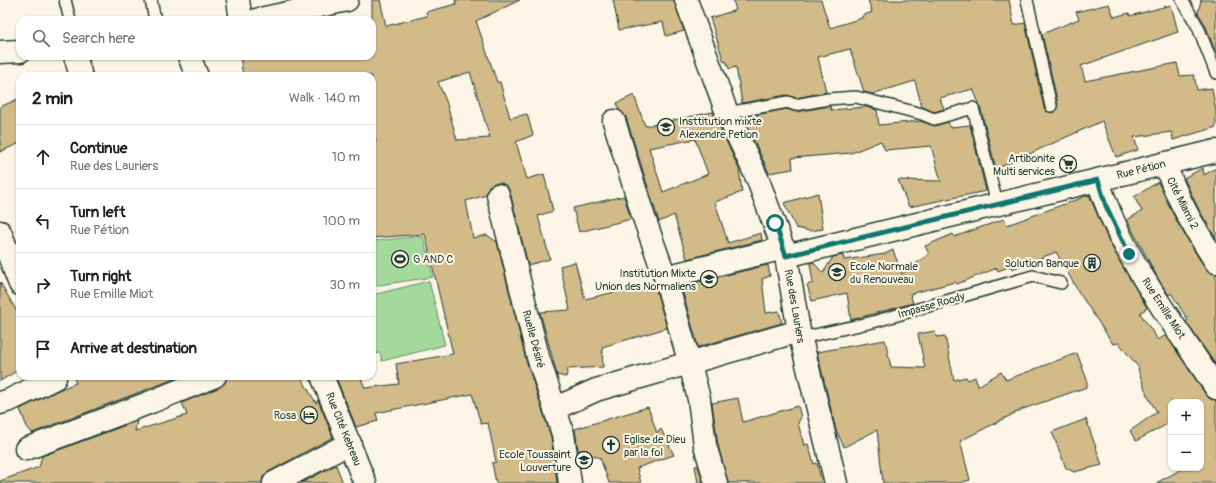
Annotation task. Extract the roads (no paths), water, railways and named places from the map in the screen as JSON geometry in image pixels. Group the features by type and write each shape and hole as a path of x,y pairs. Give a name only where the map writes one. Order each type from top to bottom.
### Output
{"street":[{"path":"238,0 240,16"},
{"path":"274,16 347,0"},
{"name":"Rue des Lauriers","path":"686,0 727,113 758,180 785,252 800,334 836,483"},
{"path":"0,52 16,50"},
{"path":"76,60 80,72"},
{"path":"191,60 196,72"},
{"path":"614,121 643,215 665,277 690,364 699,399 705,445 716,483"},
{"name":"Rue Pétion","path":"665,277 785,252 997,204 1216,152"},
{"name":"Cité Miami 2","path":"1165,163 1183,207 1216,262"},
{"name":"Rue Emille Miot","path":"1098,180 1106,206 1129,254 1216,388"},
{"name":"Ruelle Désiré","path":"498,195 538,357 556,408 570,483"},
{"path":"0,232 16,274"},
{"path":"556,408 596,390 800,334"},
{"path":"0,403 51,380"},
{"path":"26,449 205,380"},
{"name":"Rue Cité Kebreau","path":"324,380 365,483"},
{"path":"274,483 350,443"}],"lane":[{"path":"65,0 69,16"},
{"path":"151,0 154,16"},
{"path":"1026,0 1051,106"},
{"path":"1182,0 1198,27 1216,73"},
{"path":"727,113 788,102 795,105 828,99 856,97 922,114 934,119 973,108 997,204"},
{"name":"Impasse Roody","path":"800,334 873,322 1033,276 1061,283"}],"place":[{"name":"Insttitution mixte Alexendre Petion","path":"666,127"},
{"name":"Artibonite Multi services","path":"1068,164"},
{"name":"G AND C","path":"400,259"},
{"name":"Solution Banque","path":"1092,263"},
{"name":"Ecole Normale du Renouveau","path":"837,272"},
{"name":"Institution Mixte Union des Normaliens","path":"709,279"},
{"name":"Rosa","path":"309,415"},
{"name":"Eglise de Dieu par la fol","path":"611,445"},
{"name":"Ecole Toussaint Louverture","path":"584,460"}]}
